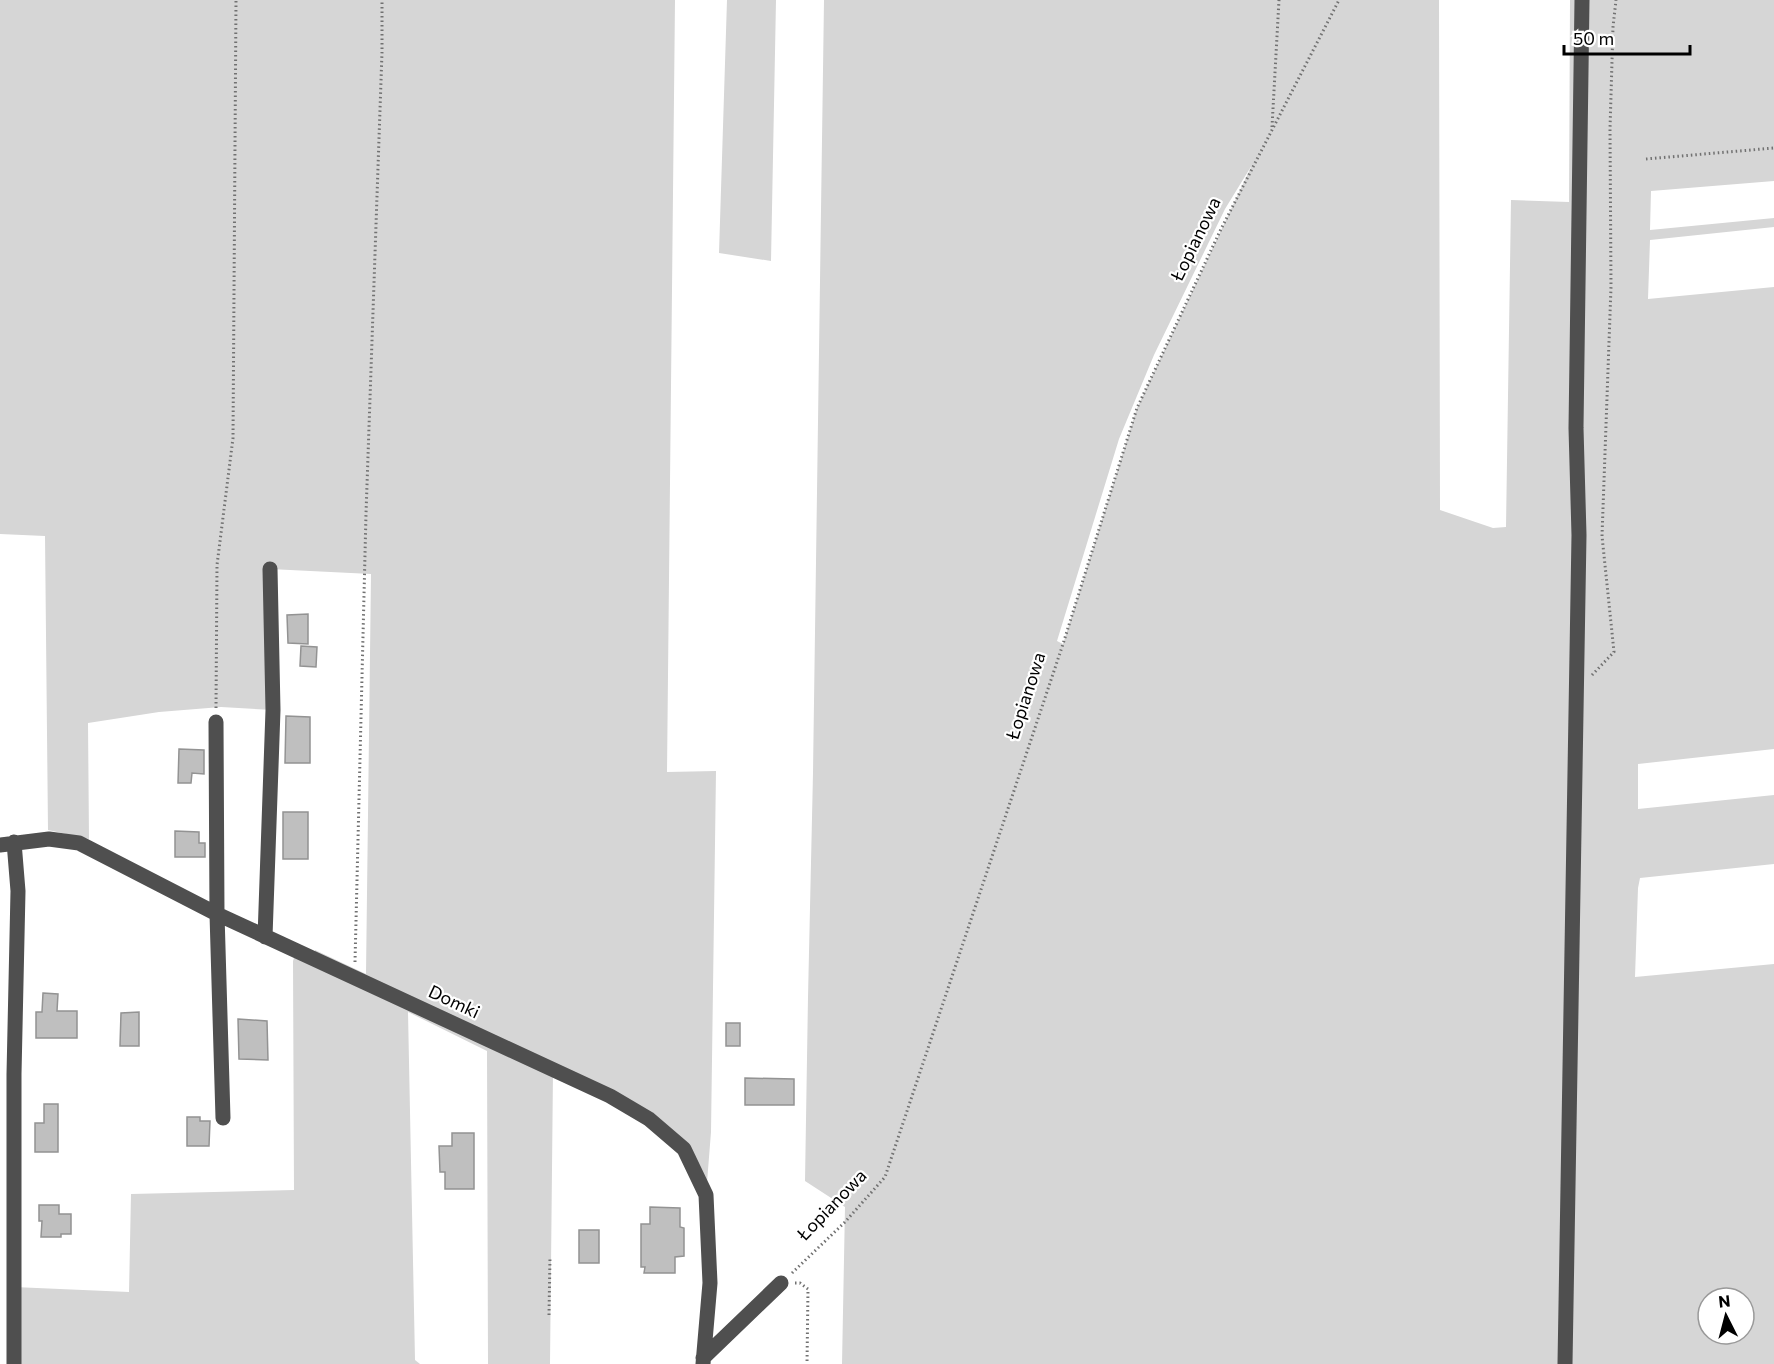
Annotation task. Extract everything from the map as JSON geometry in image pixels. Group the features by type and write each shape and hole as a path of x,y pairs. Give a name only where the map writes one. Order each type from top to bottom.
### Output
{"street":[{"path":"1565,1364 1579,535 1575,428 1582,0"},
{"path":"265,937 273,710 270,569"},
{"path":"216,722 217,914 223,1118"},
{"name":"Domki","path":"7,843 49,839 79,843 217,914 610,1096 649,1119 684,1149 706,1195 710,1283 703,1361"},
{"path":"7,843 18,891 14,1074 14,1364"},
{"path":"703,1361 781,1283"}],"path":[{"path":"216,722 217,565 233,438 236,0"},
{"path":"355,978 382,0"},
{"path":"1272,130 1279,0"},
{"name":"Łopianowa","path":"781,1283 845,1222 885,1178 1063,644 1137,408 1221,229 1339,0"},
{"path":"1575,693 1614,652 1602,536 1611,287 1610,129 1616,0"},
{"path":"1646,159 1774,148"},
{"path":"549,1315 550,1257"},
{"path":"781,1283 800,1283 808,1289 807,1364"}],"shaded area":[{"path":"0,0 675,0 667,772 716,771 711,1132 706,1195 684,1149 649,1119 553,1071 550,1364 488,1364 487,1051 408,1012 415,1360 420,1364 14,1364 14,1287 129,1292 131,1194 294,1190 293,961 296,951 315,960 315,950 366,974 371,574 270,569 273,710 221,707 159,712 88,723 89,839 48,830 45,536 0,534"},
{"path":"727,0 776,0 771,261 719,253"},
{"path":"824,0 1439,0 1440,510 1493,528 1506,527 1511,200 1569,202 1570,0 1774,0 1774,181 1651,191 1650,230 1774,218 1774,227 1650,240 1648,299 1774,287 1774,749 1638,764 1638,809 1774,795 1774,864 1640,878 1635,977 1774,964 1774,1364 842,1364 845,1207 805,1181","holes":["1252,165 1137,408 1063,644 1057,641 1119,439 1154,355 1225,209"]}],"building":[{"path":"308,614 308,644 288,643 287,615"},
{"path":"301,646 317,647 316,667 300,666"},
{"path":"286,716 310,717 310,763 285,763"},
{"path":"179,749 204,750 204,774 192,773 191,783 178,783"},
{"path":"283,812 308,812 308,859 283,859"},
{"path":"175,831 199,832 199,843 205,843 205,857 175,857"},
{"path":"43,993 58,994 57,1011 77,1011 77,1038 36,1038 36,1012 42,1012"},
{"path":"139,1012 139,1046 120,1046 121,1013"},
{"path":"238,1019 267,1021 268,1060 239,1059"},
{"path":"726,1023 740,1023 740,1046 726,1046"},
{"path":"745,1078 794,1079 794,1105 745,1105"},
{"path":"44,1104 58,1104 58,1152 35,1152 35,1123 44,1123"},
{"path":"187,1117 200,1117 200,1121 210,1121 209,1146 187,1146"},
{"path":"452,1133 474,1133 474,1189 445,1189 445,1172 440,1172 439,1146 452,1146"},
{"path":"39,1205 59,1205 59,1214 71,1214 71,1234 61,1234 61,1237 41,1237 42,1221 39,1221"},
{"path":"650,1207 680,1208 680,1227 684,1228 684,1256 675,1257 675,1273 644,1273 645,1267 641,1267 641,1224 650,1224"},
{"path":"579,1230 599,1230 599,1263 579,1263"}]}
